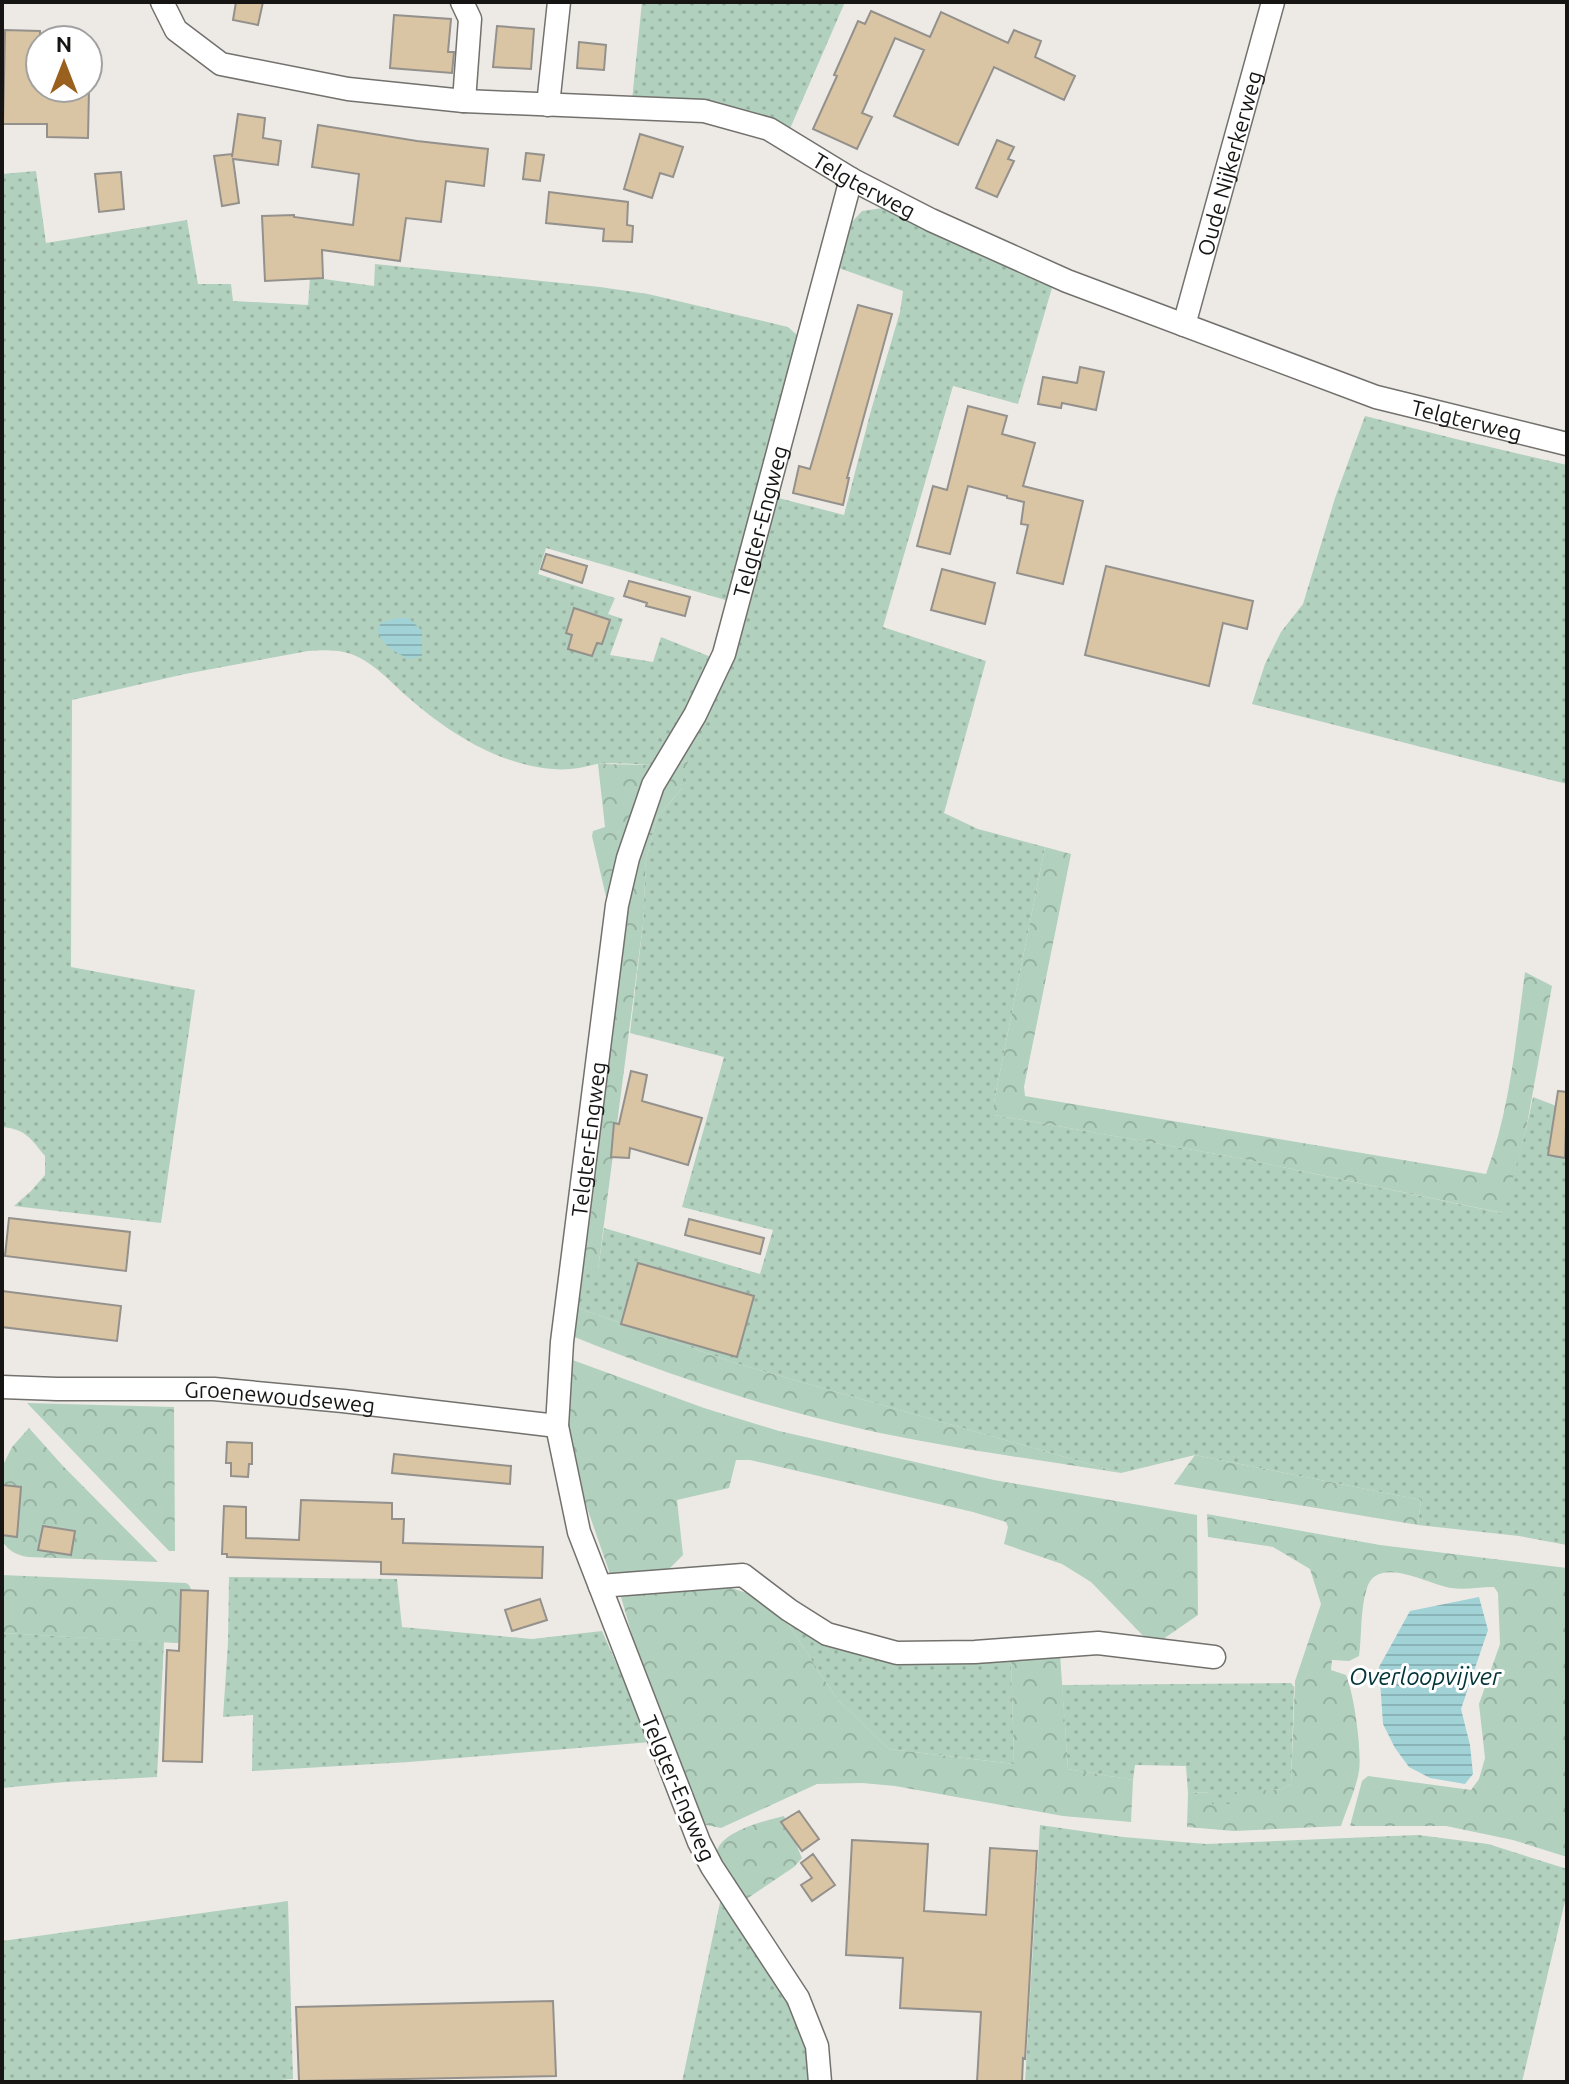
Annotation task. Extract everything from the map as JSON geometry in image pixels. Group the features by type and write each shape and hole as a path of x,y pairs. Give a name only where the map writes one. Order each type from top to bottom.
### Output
{"street":[{"name":"Telgterweg","path":"162,2 176,30 221,64 348,89 464,101 704,111 769,129 851,179 931,220 1067,281 1376,397 1567,444"},
{"path":"462,2 470,19 464,101"},
{"path":"548,105 559,2"},
{"name":"Oude Nijkerkerweg","path":"1184,325 1273,2"},
{"name":"Telgter-Engweg","path":"820,2082 817,2046 798,1998 712,1867 699,1842 579,1532 557,1426 562,1342 617,905 625,870 653,785 695,715 724,654 851,179"},
{"name":"Groenewoudseweg","path":"2,1387 214,1389 557,1426"},
{"path":"600,1586 743,1575 827,1634 897,1653 975,1652 1098,1643 1214,1657"}],"green space":[{"path":"642,2 845,2 789,131 632,100"},
{"path":"36,171 46,243 187,220 198,284 231,284 233,301 308,305 310,277 374,286 375,264 648,294 788,327 798,336 729,601 546,548 538,574 615,598 608,614 623,619 610,655 653,662 661,637 711,657 658,765 605,763 552,769 507,759 480,748 443,725 368,662 335,651 308,651 185,674 72,700 71,967 195,990 161,1223 14,1206 45,1175 45,1156 22,1133 2,1127 2,174"},
{"path":"883,208 1054,281 1018,404 953,386 883,627 986,661 944,813 978,829 1045,847 994,1102 994,1115 1239,1158 1502,1213 1533,1097 1567,1110 1567,1545 1519,1536 1418,1525 1421,1500 1195,1455 1121,1473 735,1363 572,1306 577,1266 598,1269 604,1228 760,1274 773,1230 682,1207 724,1057 630,1033 643,924 646,860 657,817 680,791 687,761 680,763 728,674 771,496 844,515 900,312 903,291 836,267 851,223 862,211"},
{"path":"1365,416 1567,465 1567,784 1252,704 1265,664 1281,632 1303,604 1335,498"},
{"path":"688,761 680,791 657,817 646,860 643,924 598,1270 577,1266 625,900 658,796 680,763"},
{"path":"598,764 658,765 618,854 607,901 592,836 593,831 605,827"},
{"path":"1045,847 1071,854 1024,1087 1025,1096 1486,1174 1507,1100 1525,972 1552,986 1526,1130 1503,1213 1239,1158 994,1115 994,1102"},
{"path":"572,1306 735,1363 1121,1473 894,1436 752,1400 572,1336"},
{"path":"567,1358 704,1408 779,1431 994,1480 1197,1515 1198,1615 1153,1646 1091,1582 1062,1564 1004,1544 1008,1527 1006,1522 750,1460 736,1460 729,1488 677,1500 683,1555 668,1570 610,1574 576,1476 567,1428"},
{"path":"27,1403 174,1407 175,1551 169,1551"},
{"path":"29,1428 158,1562 28,1557 16,1554 7,1547 2,1541 2,1467 12,1447"},
{"path":"1195,1455 1421,1500 1418,1525 1174,1484"},
{"path":"1207,1514 1380,1545 1567,1568 1567,1857 1513,1840 1446,1826 1350,1826 1362,1781 1368,1776 1471,1790 1479,1779 1485,1758 1479,1704 1500,1644 1498,1593 1494,1587 1451,1588 1392,1572 1373,1578 1367,1588 1359,1656 1349,1661 1332,1660 1331,1670 1346,1675 1349,1683 1360,1762 1354,1792 1341,1826 1234,1831 1187,1827 1188,1793 1212,1792 1212,1804 1233,1804 1233,1792 1283,1789 1291,1784 1295,1681 1321,1604 1310,1569 1273,1547 1208,1537"},
{"path":"2,1575 186,1583 192,1591 189,1642 2,1633"},
{"path":"229,1577 397,1579 402,1627 532,1639 602,1631 651,1742 409,1762 252,1771 253,1715 223,1717"},
{"path":"719,1584 759,1597 786,1621 837,1699 889,1749 1014,1764 1011,1656 1060,1654 1068,1769 1133,1780 1131,1822 1063,1816 862,1783 817,1784 721,1828 701,1824 646,1683 621,1597"},
{"path":"786,1621 819,1638 1011,1656 1014,1764 889,1749 837,1699"},
{"path":"2,1633 164,1642 157,1777 2,1788"},
{"path":"1291,1683 1294,1687 1291,1784 1283,1789 1233,1793 1234,1804 1212,1804 1212,1792 1188,1793 1186,1766 1135,1765 1133,1780 1068,1769 1062,1685"},
{"path":"784,1816 802,1858 794,1867 745,1900 718,1863 717,1853 721,1844 739,1830"},
{"path":"1040,1825 1123,1837 1206,1844 1418,1835 1488,1844 1567,1869 1567,1893 1522,2082 1025,2082"},
{"path":"722,1893 800,2020 811,2057 812,2082 682,2082"},
{"path":"288,1901 293,2079 257,2082 2,2082 2,1941"}],"water":[{"path":"409,618 422,631 422,656 409,659 382,640 377,630 381,623"},
{"name":"Overloopvijver","path":"1479,1597 1488,1630 1461,1709 1473,1774 1465,1784 1430,1778 1409,1767 1395,1748 1383,1724 1379,1667 1410,1611"}],"building":[{"path":"236,2 263,2 258,25 233,20"},
{"path":"871,11 930,37 941,12 1008,43 1014,30 1041,41 1035,57 1075,76 1064,100 994,67 958,145 894,116 924,50 895,38 862,113 872,117 857,149 813,129 858,21 865,24"},
{"path":"394,15 451,19 448,52 454,52 452,73 390,68"},
{"path":"497,26 534,29 531,69 493,67"},
{"path":"5,30 24,31 24,104 89,104 88,138 47,137 47,124 3,124"},
{"path":"579,42 606,45 604,70 577,68"},
{"path":"238,114 265,118 263,138 281,141 278,165 233,159 239,203 222,206 214,156 232,154 232,157"},
{"path":"318,125 488,149 484,186 446,181 441,222 406,218 400,261 322,250 323,278 265,281 262,216 294,215 353,225 359,174 312,167"},
{"path":"640,134 683,147 673,177 660,173 652,198 624,189"},
{"path":"997,140 1014,147 1008,159 1014,161 997,197 976,188"},
{"path":"526,153 544,155 540,181 523,179"},
{"path":"121,172 124,209 99,212 95,174"},
{"path":"549,192 628,202 627,225 633,226 632,242 603,241 604,229 546,223"},
{"path":"858,305 892,314 847,478 843,505 793,493 799,466 810,469"},
{"path":"1080,367 1104,372 1096,410 1062,403 1061,408 1038,404 1043,377 1077,383"},
{"path":"968,406 1007,416 1002,434 1035,443 1023,486 1083,501 1063,584 1017,573 1028,525 1021,524 1024,502 1007,496 968,486 950,554 917,546 933,486 947,490"},
{"path":"546,554 587,566 582,583 541,569"},
{"path":"1106,566 1253,601 1247,629 1223,623 1209,686 1085,655"},
{"path":"942,569 995,583 985,624 931,610"},
{"path":"629,581 690,597 685,616 646,606 647,603 624,596"},
{"path":"574,608 610,620 602,644 597,643 592,656 568,649 572,635 566,633"},
{"path":"631,1071 647,1075 642,1101 702,1118 688,1165 630,1148 629,1158 611,1157 614,1123 619,1124"},
{"path":"1558,1091 1567,1092 1565,1158 1548,1155"},
{"path":"9,1218 130,1232 126,1271 5,1256"},
{"path":"689,1219 764,1238 760,1254 685,1235"},
{"path":"638,1263 754,1296 737,1357 621,1324"},
{"path":"2,1291 121,1306 117,1341 2,1327"},
{"path":"227,1442 252,1443 252,1464 249,1464 248,1477 231,1476 231,1463 226,1463"},
{"path":"394,1454 511,1466 510,1484 392,1473"},
{"path":"2,1485 21,1487 17,1537 2,1535"},
{"path":"301,1500 392,1503 392,1519 404,1519 403,1543 543,1547 542,1578 381,1574 381,1562 227,1557 227,1554 222,1554 224,1506 246,1507 246,1538 299,1540"},
{"path":"43,1526 75,1531 71,1555 38,1550"},
{"path":"181,1590 208,1591 202,1762 163,1761 167,1650 179,1651"},
{"path":"540,1599 547,1620 512,1631 505,1610"},
{"path":"799,1811 819,1839 802,1851 781,1822"},
{"path":"852,1840 928,1844 924,1911 986,1915 990,1848 1037,1851 1022,2082 977,2082 981,2012 900,2008 903,1958 846,1955"},
{"path":"813,1854 835,1885 812,1901 801,1885 812,1878 801,1863"},
{"path":"553,2001 556,2076 299,2081 296,2007"}]}
